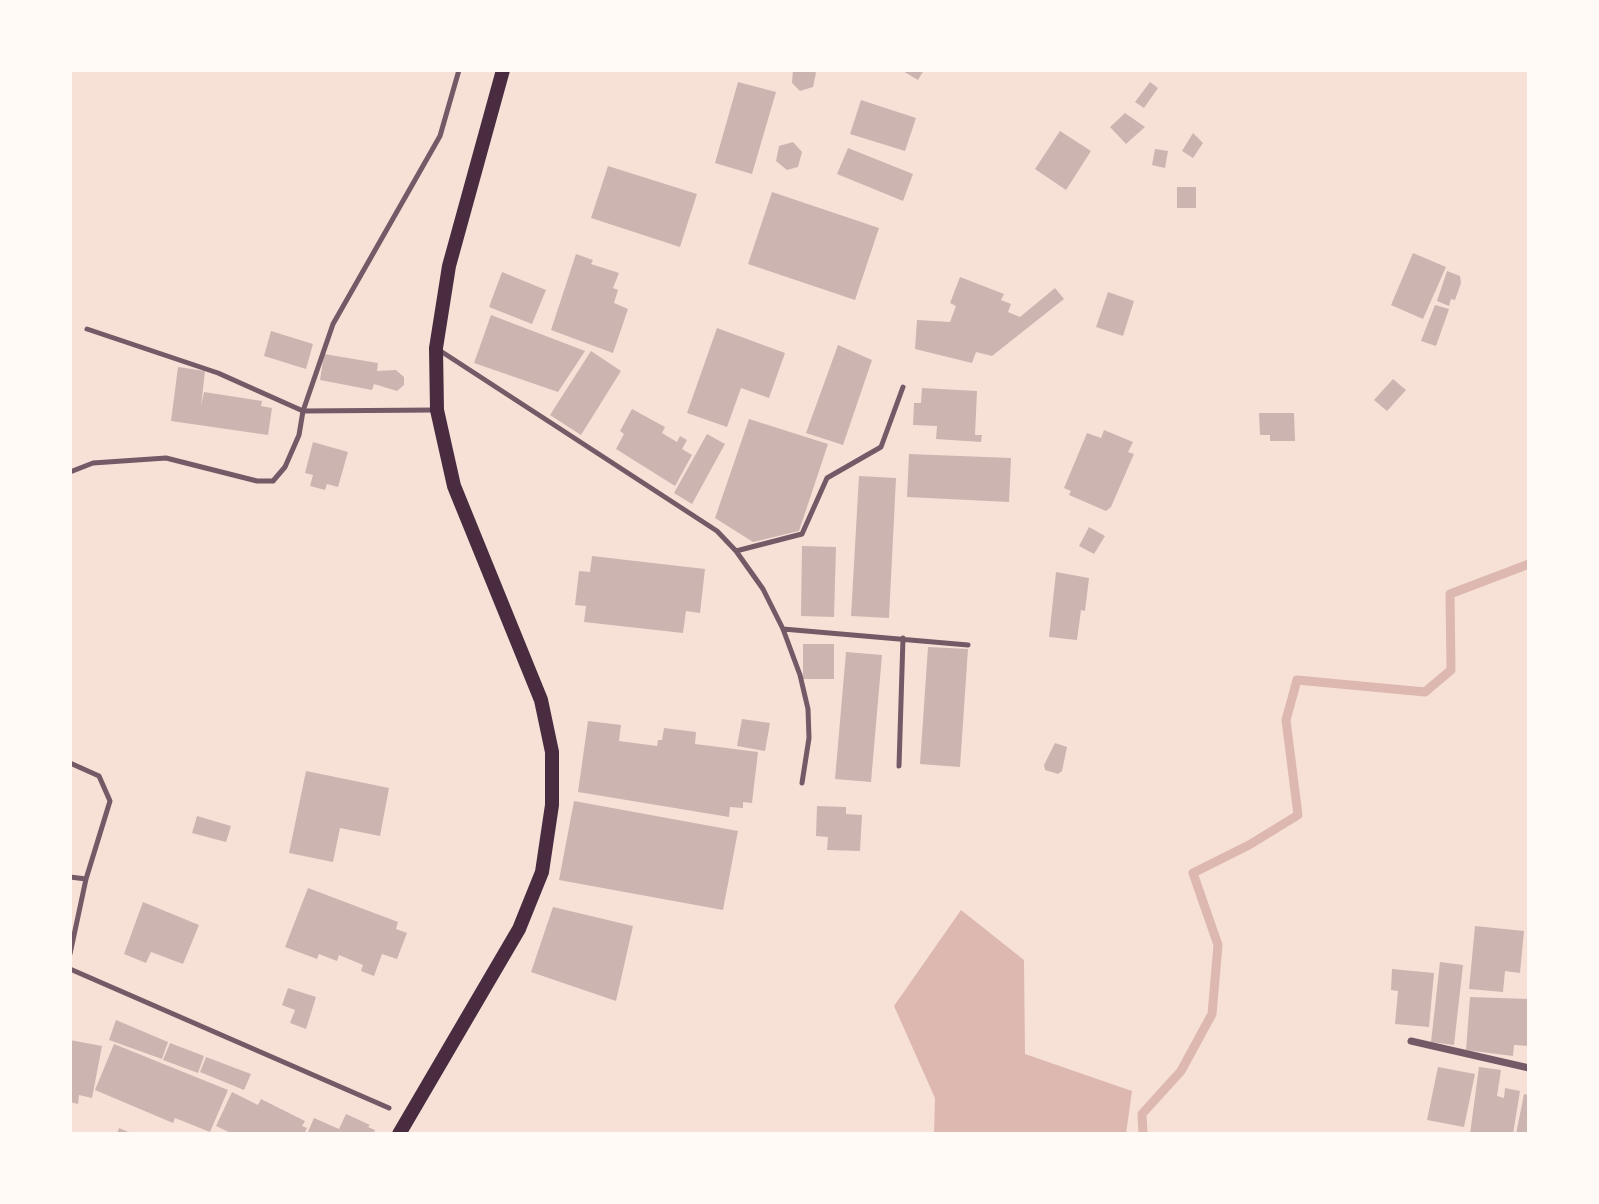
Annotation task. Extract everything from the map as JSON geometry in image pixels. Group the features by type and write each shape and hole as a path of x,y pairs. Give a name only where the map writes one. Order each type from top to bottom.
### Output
{"main road":[{"path":"399,1134 519,929 542,872 552,805 552,752 541,700 454,486 436,410 436,348 449,266 503,70"}],"street":[{"path":"1411,1041 1529,1068"}],"lane":[{"path":"70,472 93,463 166,458 257,481 273,481 285,467 299,435 303,411 333,324 440,136 459,70"},
{"path":"87,329 218,373 303,411 436,410"},
{"path":"436,348 717,531 736,551 763,589 783,629 800,675 808,709 809,738 802,783"},
{"path":"736,551 802,534 827,478 881,447 903,387"},
{"path":"783,629 968,645"},
{"path":"899,766 903,638"},
{"path":"70,763 99,776 110,801 86,879 70,954"},
{"path":"70,877 86,879"},
{"path":"70,969 389,1108"}],"shaded area":[{"path":"961,910 1024,960 1025,1054 1132,1091 1126,1134 934,1134 935,1098 894,1006"}],"building":[{"path":"793,70 813,70 816,73 813,87 800,91 792,83"},
{"path":"901,70 924,70 918,80"},
{"path":"738,82 776,92 752,174 715,163"},
{"path":"1150,82 1158,88 1144,108 1135,102"},
{"path":"861,100 916,118 905,151 850,134"},
{"path":"1125,113 1145,127 1126,144 1110,127"},
{"path":"1060,131 1091,151 1066,190 1035,169"},
{"path":"1193,133 1203,143 1193,158 1182,151"},
{"path":"793,142 802,152 798,167 787,170 776,161 779,146"},
{"path":"848,148 913,174 903,201 837,174"},
{"path":"1155,149 1168,151 1165,168 1152,165"},
{"path":"608,166 697,194 680,247 591,218"},
{"path":"1177,187 1196,187 1196,208 1177,208"},
{"path":"772,192 879,228 855,300 748,264"},
{"path":"1413,253 1446,267 1423,319 1391,305"},
{"path":"576,254 593,260 591,264 619,273 613,288 618,290 614,303 628,309 613,353 551,330"},
{"path":"1447,271 1460,276 1461,283 1455,300 1451,299 1449,306 1437,301"},
{"path":"502,272 546,290 532,324 489,307"},
{"path":"960,277 1004,294 1001,300 1011,304 1008,312 1020,317 1055,288 1064,299 992,356 976,352 972,363 915,349 917,320 950,322 956,306 950,303"},
{"path":"1108,292 1134,301 1123,336 1096,327"},
{"path":"1435,305 1449,309 1436,346 1421,341"},
{"path":"491,315 585,351 558,392 474,363"},
{"path":"717,328 785,353 769,398 741,388 727,427 687,413"},
{"path":"271,331 313,344 306,369 264,356"},
{"path":"838,345 872,360 843,445 806,433"},
{"path":"591,351 621,371 581,435 550,415"},
{"path":"324,354 378,363 377,371 396,370 404,377 404,385 397,391 374,384 372,390 320,380"},
{"path":"178,367 205,371 201,406 204,392 262,401 261,406 272,408 268,435 171,421"},
{"path":"1393,379 1406,390 1387,411 1374,400"},
{"path":"922,388 977,391 975,435 982,435 981,442 936,439 937,426 913,425 914,403 921,403"},
{"path":"632,409 665,427 662,433 677,442 680,436 687,440 682,449 692,455 675,486 616,449 624,434 620,431"},
{"path":"1259,413 1294,413 1295,441 1270,441 1270,435 1260,435"},
{"path":"749,419 828,444 799,531 753,542 715,518"},
{"path":"1104,430 1133,442 1128,452 1134,454 1111,507 1106,511 1069,495 1071,491 1064,488 1087,433 1101,438"},
{"path":"707,434 725,444 692,504 674,493"},
{"path":"313,442 348,452 338,487 327,484 325,490 310,486 313,475 305,473"},
{"path":"909,454 1011,458 1009,502 907,497"},
{"path":"859,476 896,478 889,618 851,616"},
{"path":"1089,527 1105,536 1094,554 1079,546"},
{"path":"802,546 836,547 834,617 801,616"},
{"path":"592,556 705,569 700,613 686,611 683,633 584,622 586,606 575,605 579,571 590,572"},
{"path":"1056,572 1089,578 1085,611 1081,610 1077,640 1049,637"},
{"path":"803,644 834,644 834,679 803,679"},
{"path":"928,647 968,649 960,767 920,764"},
{"path":"846,652 882,655 871,782 835,779"},
{"path":"742,719 770,723 765,751 737,746"},
{"path":"588,721 621,725 619,741 657,746 658,740 662,740 664,728 696,732 695,744 758,752 752,803 743,802 743,808 730,807 729,817 578,792"},
{"path":"1055,743 1067,747 1062,771 1058,774 1045,770 1044,765"},
{"path":"306,771 389,788 380,836 340,828 333,862 289,853"},
{"path":"574,801 738,831 723,910 559,880"},
{"path":"817,806 846,807 846,814 862,815 860,851 827,850 828,837 816,836"},
{"path":"197,816 231,826 226,842 192,833"},
{"path":"308,888 398,922 396,929 407,933 397,959 382,954 374,976 361,971 363,965 339,955 337,961 319,954 317,959 285,947"},
{"path":"143,902 199,925 183,964 151,952 146,963 124,954"},
{"path":"553,907 633,926 616,1001 531,972"},
{"path":"1475,926 1524,931 1520,973 1505,971 1503,992 1469,989"},
{"path":"1440,962 1463,965 1454,1045 1431,1042"},
{"path":"1392,969 1434,973 1429,1027 1395,1024 1398,991 1391,990"},
{"path":"288,988 316,997 306,1029 290,1023 295,1010 282,1005"},
{"path":"1470,997 1529,999 1529,1046 1514,1045 1513,1056 1466,1050"},
{"path":"116,1020 168,1042 162,1059 109,1040"},
{"path":"70,1040 102,1046 92,1098 79,1095 78,1104 70,1102"},
{"path":"170,1043 204,1056 198,1073 163,1060"},
{"path":"114,1044 228,1090 210,1132 175,1118 173,1123 95,1090"},
{"path":"206,1057 251,1074 244,1090 200,1072"},
{"path":"1438,1067 1475,1074 1464,1127 1427,1120"},
{"path":"1479,1067 1501,1070 1497,1096 1504,1098 1505,1088 1520,1091 1513,1134 1470,1134"},
{"path":"232,1092 258,1105 261,1099 305,1121 302,1126 307,1128 304,1134 233,1134 216,1126"},
{"path":"1524,1094 1529,1095 1529,1134 1516,1134"},
{"path":"346,1114 370,1125 368,1127 375,1130 373,1134 307,1134 314,1118 339,1129"},
{"path":"119,1128 133,1134 117,1134"}],"waterway":[{"path":"1143,1134 1142,1114 1181,1071 1212,1014 1218,945 1193,873 1249,845 1298,815 1286,720 1297,680 1425,692 1451,670 1450,594 1529,564"}]}
